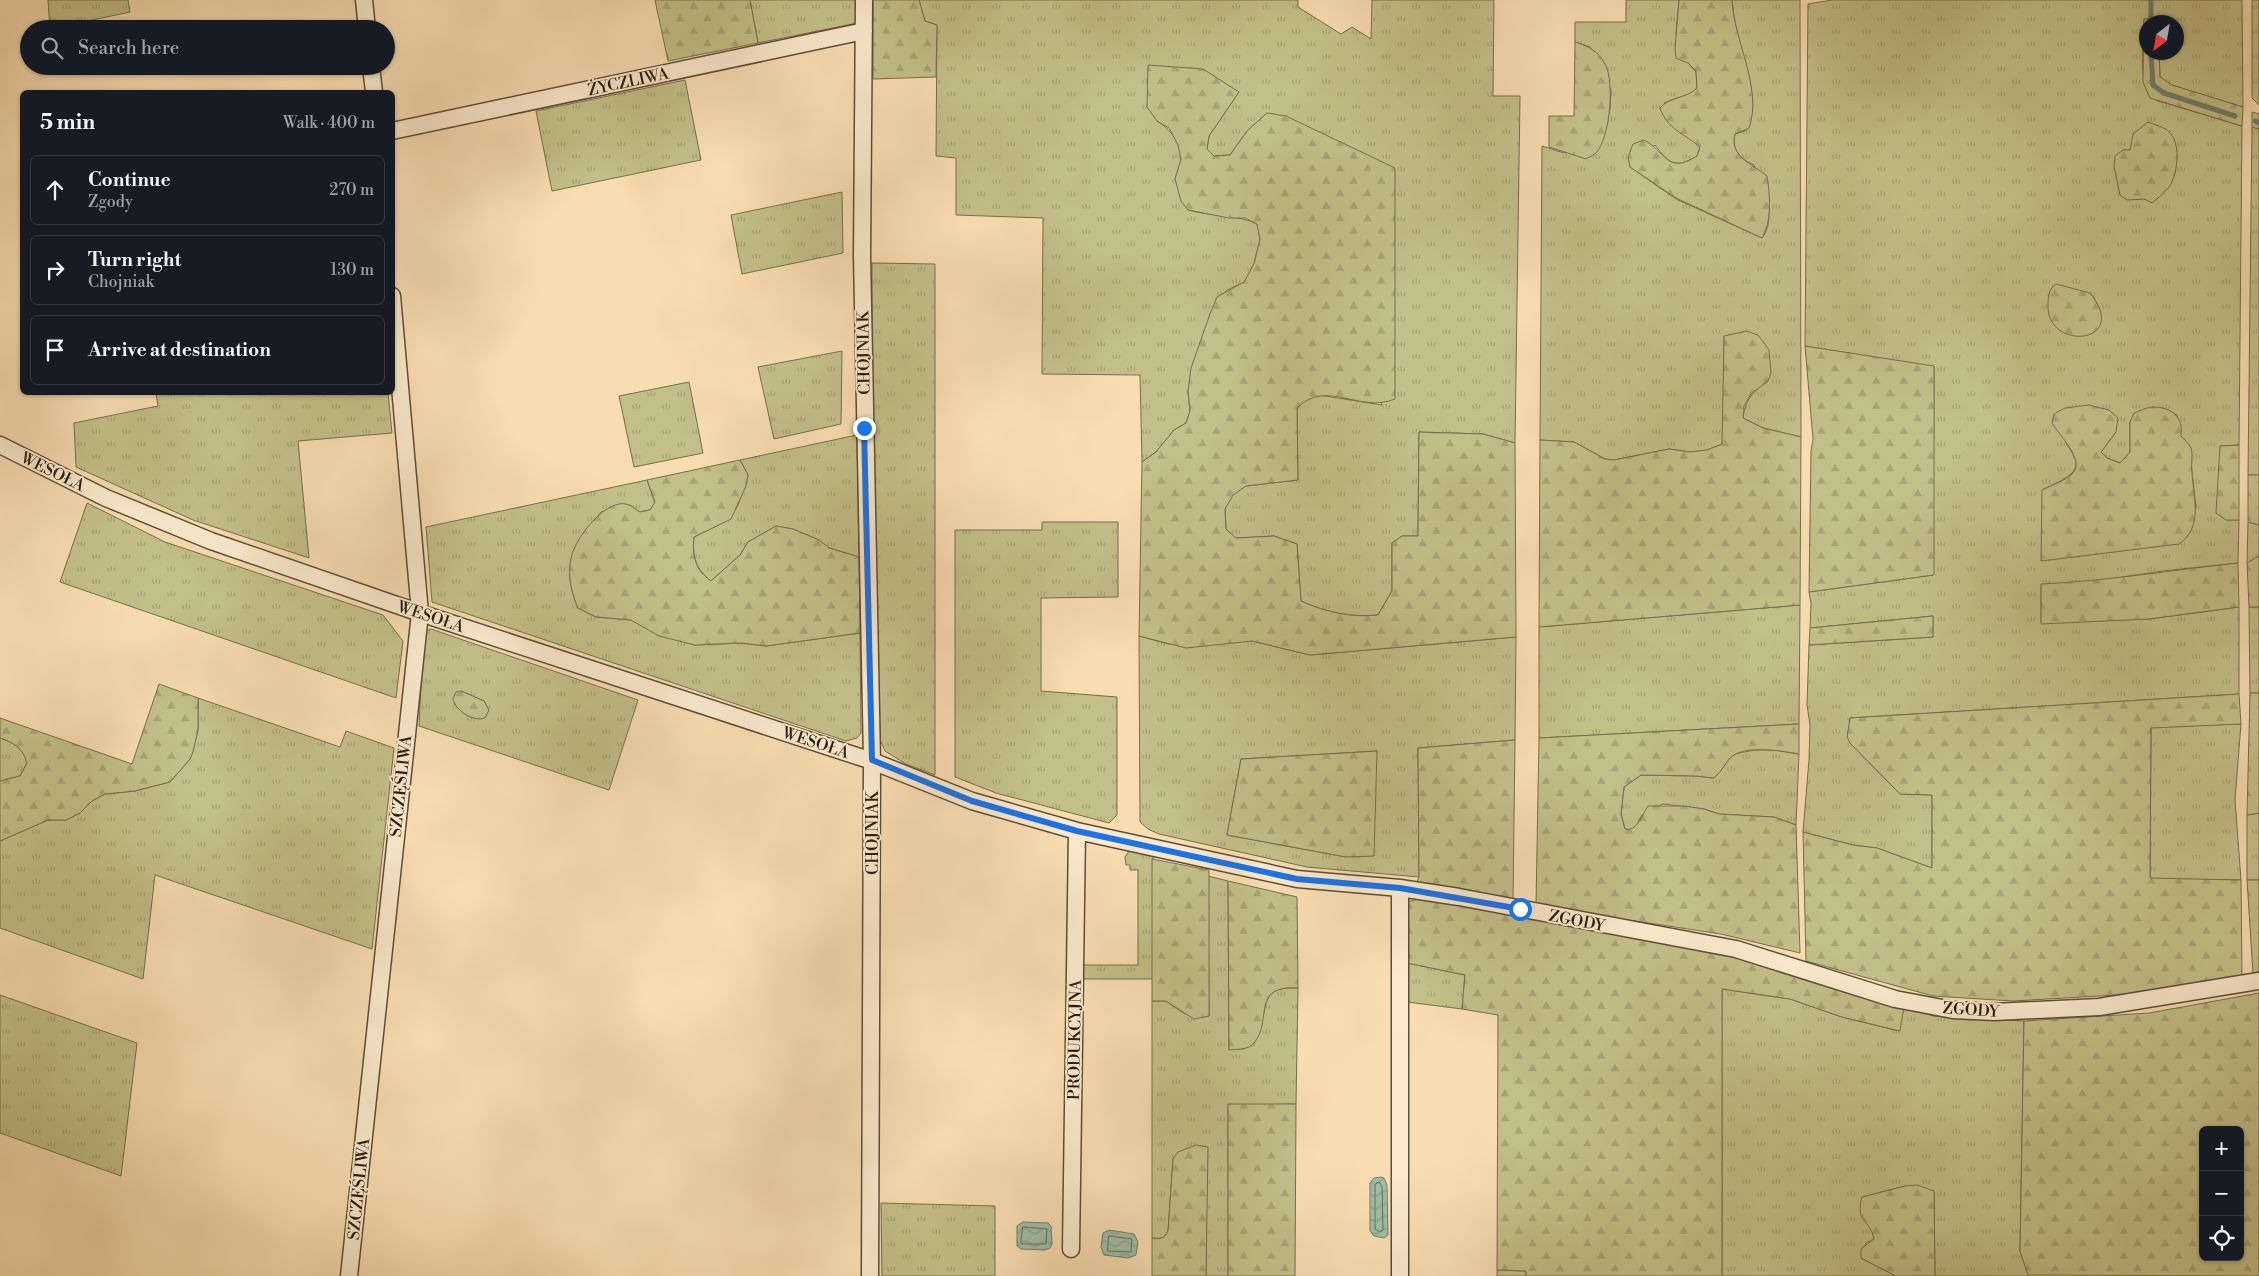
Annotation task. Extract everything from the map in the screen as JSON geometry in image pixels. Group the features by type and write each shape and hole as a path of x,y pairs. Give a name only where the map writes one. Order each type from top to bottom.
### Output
{"street":[{"path":"364,0 366,20"},
{"name":"CHOJNIAK","path":"864,0 862,255 872,760 870,1276"},
{"name":"ŻYCZLIWA","path":"395,130 864,31"},
{"path":"372,75 374,90"},
{"name":"SZCZĘŚLIWA","path":"348,1276 420,613 395,330"},
{"name":"WESOŁA","path":"0,445 106,498 212,541 420,613 872,760"},
{"name":"ZGODY","path":"872,760 972,801 1077,831 1297,879 1400,888 1459,897 1736,950 1895,999 1953,1010 1994,1012 2099,1007 2259,981"},
{"name":"PRODUKCYJNA","path":"1071,1249 1077,831"},
{"path":"1400,888 1400,1276"}],"green space":[{"path":"48,0 128,0 130,12 92,20 49,20"},
{"path":"655,0 750,0 758,43 668,61"},
{"path":"750,0 858,0 858,23 758,43"},
{"path":"873,0 919,0 925,21 937,25 936,77 873,79"},
{"path":"919,0 1298,0 1298,7 1341,34 1352,27 1371,39 1372,0 1494,0 1493,96 1520,96 1515,443 1483,434 1419,432 1418,536 1402,536 1392,543 1392,591 1378,615 1358,616 1339,613 1301,601 1297,544 1274,536 1236,538 1226,529 1225,509 1232,495 1246,486 1298,480 1297,408 1306,399 1319,395 1382,405 1267,113 1247,131 1230,155 1214,156 1207,149 1209,136 1239,92 1157,121 1170,132 1179,147 1181,159 1175,179 1188,210 1250,221 1257,224 1260,239 1254,264 1245,282 1227,290 1210,314 1188,391 1190,411 1186,423 1174,430 1156,452 1142,462 1140,375 1042,374 1043,218 956,215 956,158 936,156 937,25 925,21"},
{"path":"1626,0 1679,0 1676,34 1688,63 1696,72 1697,88 1685,96 1664,103 1693,141 1700,147 1697,156 1678,163 1664,157 1655,145 1630,167 1676,199 1762,238 1769,221 1769,211 1764,192 1754,165 1741,157 1734,145 1735,134 1745,131 1752,109 1752,96 1735,26 1732,0 1800,0 1801,437 1763,428 1743,418 1748,401 1758,388 1768,381 1724,336 1723,444 1707,450 1690,452 1669,449 1614,460 1605,459 1574,442 1540,440 1542,146 1564,153 1603,137 1610,109 1611,90 1590,47 1575,42 1575,22 1626,22"},
{"path":"1679,0 1732,0 1737,32 1747,65 1753,97 1749,128 1735,134 1734,142 1735,148 1743,159 1767,176 1769,216 1762,238 1676,198 1630,167 1628,157 1633,144 1644,140 1668,160 1679,163 1697,156 1700,147 1672,126 1660,108 1668,101 1693,92 1697,88 1696,71 1688,63 1676,58"},
{"path":"1832,0 2242,0 2243,107 2172,85 2160,77 2159,60 2184,60 2184,15 2139,15 2139,60 2142,60 2143,76 2146,87 2151,95 2158,101 2242,126 2239,445 2220,446 2226,520 2239,520 2238,563 2163,571 2089,582 2041,585 2041,623 2149,619 2239,607 2239,694 1850,718 1850,743 1900,794 1932,795 1932,868 1877,848 1853,845 1803,832 1809,760 1810,725 1807,705 1809,645 1933,637 1933,616 1810,628 1811,603 1809,592 1933,575 1934,367 1805,346 1808,4","holes":["2133,141 2177,155 2175,173 2170,185 2146,198 2135,199 2120,195 2118,184 2123,150 2130,150","2053,286 2093,296 2101,312 2048,296","2152,407 2177,415 2181,436 2191,464 2196,508 2042,490 2066,478 2075,468 2076,461 2066,444 2116,432 2101,452 2107,458 2121,463 2130,452 2130,422"]},
{"path":"2252,0 2259,0 2259,105 2252,98"},
{"path":"1575,42 1596,52 1605,64 1610,83 1610,110 1605,135 1596,153 1586,159 1549,147 1549,116 1574,116"},
{"path":"2143,60 2159,60 2160,77 2172,85 2243,107 2242,126 2150,98 2143,82"},
{"path":"1148,65 1203,69 1239,92 1209,136 1207,149 1214,156 1230,155 1247,131 1267,113 1286,116 1395,168 1395,399 1369,403 1332,396 1320,396 1308,400 1297,408 1298,480 1246,486 1233,495 1225,509 1226,529 1236,538 1274,536 1297,544 1301,601 1339,613 1358,616 1378,615 1392,591 1392,543 1402,536 1418,536 1419,432 1483,434 1515,443 1516,637 1310,655 1252,641 1186,648 1139,636 1142,462 1156,452 1174,430 1186,423 1190,411 1188,391 1191,368 1210,314 1217,297 1244,282 1254,264 1260,239 1257,224 1245,218 1229,218 1188,210 1181,201 1175,179 1181,159 1178,145 1169,128 1157,121 1147,107"},
{"path":"685,80 701,160 552,191 536,111"},
{"path":"2252,112 2259,114 2259,129 2252,127"},
{"path":"2148,122 2167,130 2173,137 2177,150 2177,164 2171,184 2152,203 2144,199 2127,200 2120,195 2114,166 2115,156 2123,150 2130,150 2133,134"},
{"path":"2252,127 2259,129 2259,475 2248,475"},
{"path":"842,192 843,253 742,274 731,215"},
{"path":"872,263 935,264 935,775 906,764 885,751 878,735 872,450"},
{"path":"2056,284 2090,293 2100,310 2101,323 2094,332 2084,336 2071,335 2059,330 2051,319 2048,304 2050,290"},
{"path":"1746,331 1758,335 1769,350 1771,373 1768,381 1751,394 1744,406 1743,418 1763,428 1801,437 1800,605 1539,627 1540,440 1574,442 1605,459 1614,460 1669,449 1690,452 1707,450 1722,444 1724,336"},
{"path":"1805,346 1934,366 1934,575 1809,592 1811,451 1813,439"},
{"path":"842,351 841,424 774,439 758,367"},
{"path":"689,382 703,453 634,467 619,396"},
{"path":"156,395 388,395 392,433 298,441 309,558 193,520 76,467 74,423 158,406"},
{"path":"2089,405 2109,410 2118,418 2116,432 2101,452 2107,458 2120,463 2130,452 2130,422 2134,413 2153,407 2171,411 2178,419 2181,424 2181,436 2192,450 2195,501 2192,529 2179,544 2041,561 2042,490 2066,478 2076,468 2076,461 2070,448 2052,423 2054,414 2065,408"},
{"path":"857,435 859,557 829,548 819,540 793,529 776,526 748,542 740,555 711,581 702,572 696,562 694,537 730,519 738,505 748,475 740,460"},
{"path":"2239,445 2239,520 2226,520 2216,513 2220,446"},
{"path":"740,460 748,475 746,486 731,519 694,537 694,556 701,572 711,581 740,555 748,542 776,526 793,529 819,540 829,548 859,557 860,633 766,646 741,643 695,645 659,636 631,620 596,617 578,608 570,579 570,564 577,542 599,515 612,506 622,504 640,512 650,510 655,502 647,480"},
{"path":"2248,475 2259,475 2259,525 2248,522"},
{"path":"647,480 655,503 650,510 640,512 630,505 601,512 578,546 573,557 570,580 578,608 596,617 631,620 644,627 695,645 741,643 766,646 860,633 861,733 857,738 846,741 432,602 426,527"},
{"path":"87,503 165,542 383,615 403,641 396,698 60,582"},
{"path":"1042,522 1118,522 1118,597 1041,598 1041,691 1117,697 1117,815 1109,823 996,793 955,777 955,530 1042,530"},
{"path":"2248,522 2259,525 2259,556 2247,563"},
{"path":"2259,556 2259,607 2249,607 2247,563"},
{"path":"2238,563 2239,607 2149,619 2041,624 2041,584 2115,578"},
{"path":"1800,605 1799,724 1539,738 1539,627"},
{"path":"2249,607 2259,607 2259,693 2250,693"},
{"path":"1933,616 1933,637 1809,645 1810,628"},
{"path":"431,629 638,700 609,790 419,726 423,645 426,631","holes":["461,691 484,701 480,719 468,716 454,704"]},
{"path":"1139,636 1168,644 1252,641 1310,655 1516,637 1515,740 1418,748 1419,877 1307,867 1159,834 1148,829 1140,822","holes":["1377,751 1346,857 1227,835 1241,759"]},
{"path":"159,684 198,698 198,730 193,752 190,759 170,782 135,791 105,794 92,801 80,813 66,820 48,820 0,841 0,781 20,776 27,763 23,753 17,747 0,738 0,718 132,764"},
{"path":"461,691 484,701 489,710 485,718 470,717 458,708 453,699 456,692"},
{"path":"2250,693 2259,693 2259,813 2247,815"},
{"path":"2239,694 2241,724 2151,728 2150,878 2241,880 2242,975 2150,993 2013,1001 1933,996 1806,961 1803,832 1853,845 1877,848 1932,868 1932,795 1900,794 1850,743 1847,737 1850,718"},
{"path":"198,698 340,747 346,731 394,748 372,949 155,875 143,979 0,928 0,841 48,820 66,820 80,813 92,801 105,794 135,791 170,782 190,759 193,751 198,730"},
{"path":"1799,724 1799,754 1783,751 1744,751 1730,758 1713,778 1641,775 1624,787 1621,814 1625,829 1633,828 1636,825 1648,806 1684,806 1704,809 1719,814 1774,817 1796,825 1800,953 1721,934 1536,906 1539,738"},
{"path":"2241,724 2235,800 2241,880 2150,879 2151,727"},
{"path":"0,738 17,747 23,753 27,763 20,776 0,781"},
{"path":"1515,740 1513,901 1416,884 1419,877 1418,748"},
{"path":"1754,750 1774,750 1799,754 1796,825 1774,817 1719,814 1704,809 1663,804 1642,815 1635,828 1625,829 1621,814 1624,787 1641,775 1713,778 1733,755"},
{"path":"1377,751 1374,856 1346,857 1227,835 1241,759"},
{"path":"2259,813 2259,880 2247,880 2247,815"},
{"path":"1130,850 1153,856 1153,979 1082,979 1082,965 1138,965 1138,870 1130,870 1130,865 1126,865 1125,857"},
{"path":"1152,859 1209,870 1209,1016 1194,1019 1166,1001 1152,1001"},
{"path":"1208,876 1228,881 1229,1049 1244,1049 1255,1038 1268,998 1272,994 1277,990 1298,988 1296,1104 1228,1105 1228,1276 1206,1276 1207,1147 1173,1159 1168,1231 1162,1238 1152,1238 1152,1001 1166,1001 1185,1014 1209,1016"},
{"path":"2247,880 2259,880 2259,972 2253,973"},
{"path":"1228,881 1297,897 1298,988 1273,992 1265,1007 1259,1036 1250,1047 1229,1050"},
{"path":"1422,898 1720,951 1904,1006 1900,1031 1842,1017 1790,999 1722,989 1722,1276 1526,1276 1526,1271 1497,1270 1498,1015 1462,1009 1465,975 1407,963 1407,902"},
{"path":"1407,963 1465,975 1462,1009 1407,1002"},
{"path":"1722,989 1790,999 1842,1017 1899,1031 1904,1006 1933,1016 2024,1021 2020,1251 2029,1276 1935,1276 1934,1191 1905,1186 1863,1197 1874,1239 1866,1243 1861,1258 1896,1276 1722,1276"},
{"path":"2259,993 2259,1276 2028,1275 2020,1251 2024,1021 2149,1013"},
{"path":"0,995 137,1043 121,1176 0,1133"},
{"path":"1228,1104 1296,1104 1295,1276 1228,1276"},
{"path":"1196,1145 1208,1147 1206,1276 1152,1276 1152,1238 1162,1238 1168,1231 1173,1159 1178,1152"},
{"path":"1917,1185 1934,1191 1935,1276 1896,1276 1861,1258 1861,1249 1874,1239 1860,1212 1862,1197 1905,1186"},
{"path":"881,1203 995,1206 995,1276 882,1276"},
{"path":"1497,1270 1526,1271 1526,1276 1497,1276"}],"water":[{"path":"1374,1178 1384,1178 1387,1185 1388,1235 1384,1238 1374,1236 1370,1231 1370,1183"},
{"path":"1023,1222 1048,1223 1051,1226 1052,1244 1050,1248 1045,1250 1021,1249 1017,1246 1017,1226"},
{"path":"1109,1230 1134,1234 1138,1242 1136,1255 1128,1258 1104,1255 1101,1247 1103,1233"}],"waterway":[{"path":"2151,0 2151,15"},
{"path":"2151,60 2153,85 2164,93 2235,116"},
{"path":"2255,121 2259,123"}],"route":[{"path":"864,428 872,760 972,801 1077,831 1297,879 1400,888 1520,909"}]}
